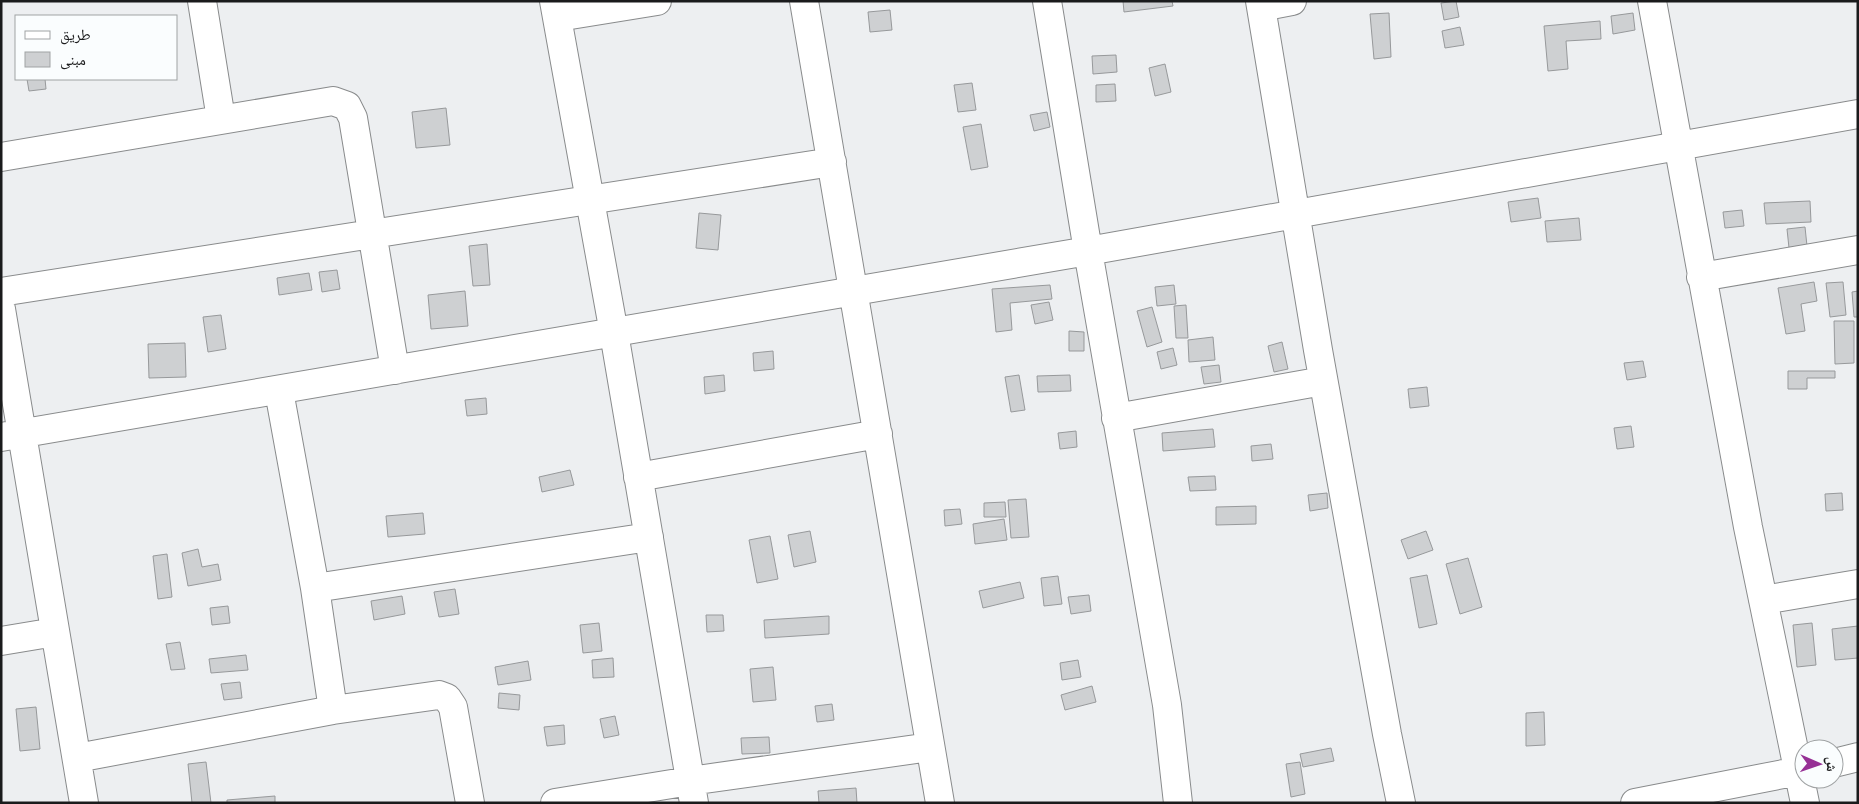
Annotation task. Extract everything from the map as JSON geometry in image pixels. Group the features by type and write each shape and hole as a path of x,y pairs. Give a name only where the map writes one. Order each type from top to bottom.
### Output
{"street":[{"path":"202,1 221,119"},
{"path":"657,1 556,9 588,200 614,333 692,792"},
{"path":"804,1 940,803"},
{"path":"1047,1 1116,418 1167,705 1178,803"},
{"path":"1292,1 1260,4 1323,380 1401,803"},
{"path":"1652,1 1701,277 1763,600 1794,740"},
{"path":"1,157 333,101 347,106 353,118 395,370"},
{"path":"12,436 279,392 395,370 854,292 1858,114"},
{"path":"1,292 832,162"},
{"path":"1701,277 1858,250"},
{"path":"1,309 12,436 55,632 84,803"},
{"path":"1116,418 1323,380"},
{"path":"279,392 315,588 333,710"},
{"path":"638,477 878,434"},
{"path":"315,588 648,537"},
{"path":"1763,600 1858,584"},
{"path":"1,641 55,632"},
{"path":"76,758 333,710 439,695 447,698 453,707 470,803"},
{"path":"555,803 692,792 930,747"},
{"path":"1844,760 1858,757"},
{"path":"1635,803 1794,772"},
{"path":"1803,789 1805,803"}],"building":[{"path":"1123,1 1172,1 1173,6 1124,12"},
{"path":"1456,1 1459,17 1444,20 1441,3"},
{"path":"890,10 892,30 870,32 868,12"},
{"path":"1389,13 1391,57 1374,59 1370,14"},
{"path":"1633,13 1635,30 1613,34 1611,16"},
{"path":"1600,21 1601,39 1566,41 1568,69 1548,71 1544,26"},
{"path":"1460,27 1464,45 1445,48 1442,31"},
{"path":"1116,55 1117,72 1093,74 1092,56"},
{"path":"1165,64 1171,92 1155,96 1149,68"},
{"path":"27,80 45,80 46,89 29,91"},
{"path":"972,83 976,110 958,112 954,85"},
{"path":"1115,84 1116,101 1096,102 1096,85"},
{"path":"446,108 450,145 416,148 412,112"},
{"path":"1047,112 1050,127 1034,131 1030,115"},
{"path":"981,124 988,167 971,170 963,127"},
{"path":"1538,198 1541,218 1511,222 1508,202"},
{"path":"1810,201 1811,222 1766,224 1764,203"},
{"path":"1742,210 1744,226 1725,228 1723,212"},
{"path":"699,213 721,215 718,250 696,248"},
{"path":"1579,218 1581,240 1547,242 1545,221"},
{"path":"1805,227 1807,246 1789,248 1787,229"},
{"path":"487,244 490,285 473,286 469,246"},
{"path":"337,270 340,289 322,292 319,272"},
{"path":"309,273 312,290 279,295 277,278"},
{"path":"1814,282 1817,301 1801,304 1805,331 1786,334 1778,288"},
{"path":"1843,282 1846,315 1830,317 1826,283"},
{"path":"1050,285 1052,299 1010,303 1012,330 996,332 992,289"},
{"path":"1174,285 1176,304 1157,306 1155,287"},
{"path":"465,291 468,326 431,329 428,295"},
{"path":"1858,291 1858,317 1854,317 1852,292"},
{"path":"1049,302 1053,320 1035,324 1031,305"},
{"path":"1186,305 1188,338 1176,338 1174,306"},
{"path":"1152,307 1162,342 1147,347 1137,311"},
{"path":"221,315 226,349 208,352 203,317"},
{"path":"1834,321 1854,321 1854,363 1835,364"},
{"path":"1069,331 1084,332 1084,351 1069,351"},
{"path":"1213,337 1215,360 1189,362 1188,340"},
{"path":"1282,342 1288,369 1274,372 1268,346"},
{"path":"185,343 186,377 149,378 148,344"},
{"path":"1173,348 1177,365 1161,369 1157,352"},
{"path":"773,351 774,369 754,371 753,353"},
{"path":"1643,361 1646,377 1627,380 1624,363"},
{"path":"1219,365 1221,382 1204,384 1201,367"},
{"path":"1788,371 1835,371 1835,378 1807,378 1807,389 1788,389"},
{"path":"724,375 725,391 705,394 704,377"},
{"path":"1019,375 1025,410 1011,412 1005,377"},
{"path":"1070,375 1071,391 1038,392 1037,376"},
{"path":"1427,387 1429,406 1410,408 1408,389"},
{"path":"486,398 487,414 467,416 465,400"},
{"path":"1631,426 1634,447 1617,449 1614,428"},
{"path":"1213,429 1215,447 1163,451 1162,433"},
{"path":"1076,431 1077,447 1060,449 1058,433"},
{"path":"1271,444 1273,459 1252,461 1251,446"},
{"path":"570,470 574,485 542,492 539,477"},
{"path":"1215,476 1216,490 1190,491 1188,477"},
{"path":"1327,493 1328,508 1310,511 1308,495"},
{"path":"1842,493 1843,510 1826,511 1825,494"},
{"path":"1026,499 1029,537 1011,538 1008,500"},
{"path":"1005,502 1006,517 984,517 984,503"},
{"path":"1256,506 1256,524 1216,525 1216,507"},
{"path":"960,509 962,524 945,526 944,510"},
{"path":"423,513 425,534 388,537 386,516"},
{"path":"1004,519 1007,540 975,544 973,524"},
{"path":"810,531 816,562 794,567 788,535"},
{"path":"1426,531 1433,550 1408,559 1401,540"},
{"path":"770,536 778,579 757,583 749,540"},
{"path":"198,549 202,567 218,564 221,580 188,586 182,553"},
{"path":"167,554 172,597 158,599 153,556"},
{"path":"1468,558 1482,607 1460,614 1446,564"},
{"path":"1427,575 1437,624 1419,628 1410,578"},
{"path":"1058,576 1062,604 1044,606 1041,578"},
{"path":"1020,582 1024,598 983,608 979,591"},
{"path":"455,589 459,614 439,617 434,592"},
{"path":"1089,595 1091,611 1071,614 1068,597"},
{"path":"402,596 405,614 374,620 371,601"},
{"path":"228,606 230,623 212,625 210,608"},
{"path":"706,615 723,615 724,631 707,632"},
{"path":"829,616 829,634 765,638 764,620"},
{"path":"599,623 602,651 583,653 580,625"},
{"path":"1812,623 1816,665 1797,667 1793,625"},
{"path":"1858,626 1858,658 1835,660 1832,629"},
{"path":"180,642 185,669 171,670 166,644"},
{"path":"246,655 248,670 211,673 209,659"},
{"path":"613,658 614,677 593,678 592,660"},
{"path":"1078,660 1081,677 1062,680 1060,663"},
{"path":"528,661 531,680 498,685 495,667"},
{"path":"773,667 776,700 753,702 750,669"},
{"path":"240,682 242,698 224,700 221,684"},
{"path":"1092,686 1096,702 1065,710 1061,695"},
{"path":"499,693 520,695 519,710 498,708"},
{"path":"832,704 834,720 817,722 815,706"},
{"path":"36,707 40,749 20,751 16,709"},
{"path":"1544,712 1545,745 1526,746 1526,713"},
{"path":"615,716 619,735 604,738 600,719"},
{"path":"564,725 565,744 547,746 544,727"},
{"path":"769,737 770,753 742,754 741,738"},
{"path":"1331,748 1334,761 1303,767 1300,754"},
{"path":"206,762 211,803 192,803 188,764"},
{"path":"1300,762 1305,794 1291,797 1286,764"},
{"path":"856,788 857,803 819,803 818,791"},
{"path":"275,796 275,803 227,803 227,800"}]}
